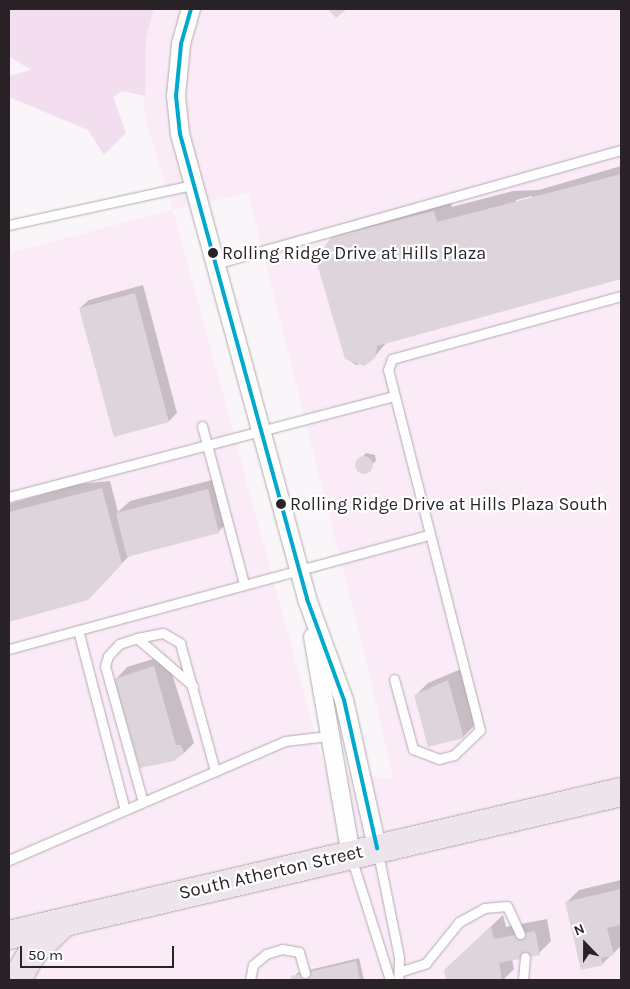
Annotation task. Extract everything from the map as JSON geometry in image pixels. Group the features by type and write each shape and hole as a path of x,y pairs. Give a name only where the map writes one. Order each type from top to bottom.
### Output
{"main road":[{"name":"South Atherton Street","path":"9,935 621,792"},
{"path":"16,980 32,953 63,923"}],"street":[{"path":"192,9 181,45 176,96 180,134 192,185 300,569 307,599 328,736 351,854"},
{"path":"307,599 344,700 377,848"}],"lane":[{"path":"215,264 621,150"},
{"path":"9,225 192,185"},
{"path":"394,679 413,749 439,759 454,755 480,730 394,396 388,370 392,358 402,352 621,296"},
{"path":"9,497 262,434 394,396"},
{"path":"202,426 244,584"},
{"path":"9,649 430,535"},
{"path":"78,630 124,810"},
{"path":"143,802 105,666 115,647 137,638 163,633 176,639 193,686 215,771"},
{"path":"137,638 193,686"},
{"path":"9,860 290,740 328,736"},
{"path":"377,848 398,976 426,963 459,922 484,908 507,906 520,934"},
{"path":"351,854 390,980"},
{"path":"250,980 253,965 266,954 282,949 299,952 305,973"},
{"path":"523,980 525,957"}],"shaded area":[{"path":"9,9 154,9 146,38 145,96 122,91 113,97 126,133 104,155 88,130 9,97 9,76 31,70 9,56"},
{"path":"154,9 621,9 621,980 9,980 9,253 173,210 144,114 146,38","holes":["248,193 371,681 393,779 325,770 173,210"]}],"building":[{"path":"328,9 347,9 336,18"},
{"path":"621,174 621,279 377,346 375,358 364,366 345,359 316,260 331,237 434,211 437,222"},
{"path":"135,293 169,422 114,437 79,308"},
{"path":"364,456 370,459 373,465 370,471 364,474 358,471 355,465 358,459"},
{"path":"102,488 122,564 88,600 9,622 9,512"},
{"path":"208,489 219,533 127,557 116,513"},
{"path":"154,666 176,745 181,745 184,753 174,761 140,768 114,679"},
{"path":"448,680 464,738 428,747 414,695"},
{"path":"621,889 621,925 607,928 614,955 601,958 603,965 581,970 565,902"},
{"path":"491,926 494,939 535,931 540,955 499,963 502,980 446,980 444,970"},
{"path":"356,961 360,980 292,980 291,976"}],"transit line":[{"path":"191,9 181,45 176,96 180,134 307,599 344,700 377,848"}],"place":[{"name":"Rolling Ridge Drive at Hills Plaza","path":"213,253"},
{"name":"Rolling Ridge Drive at Hills Plaza South","path":"281,504"}]}
